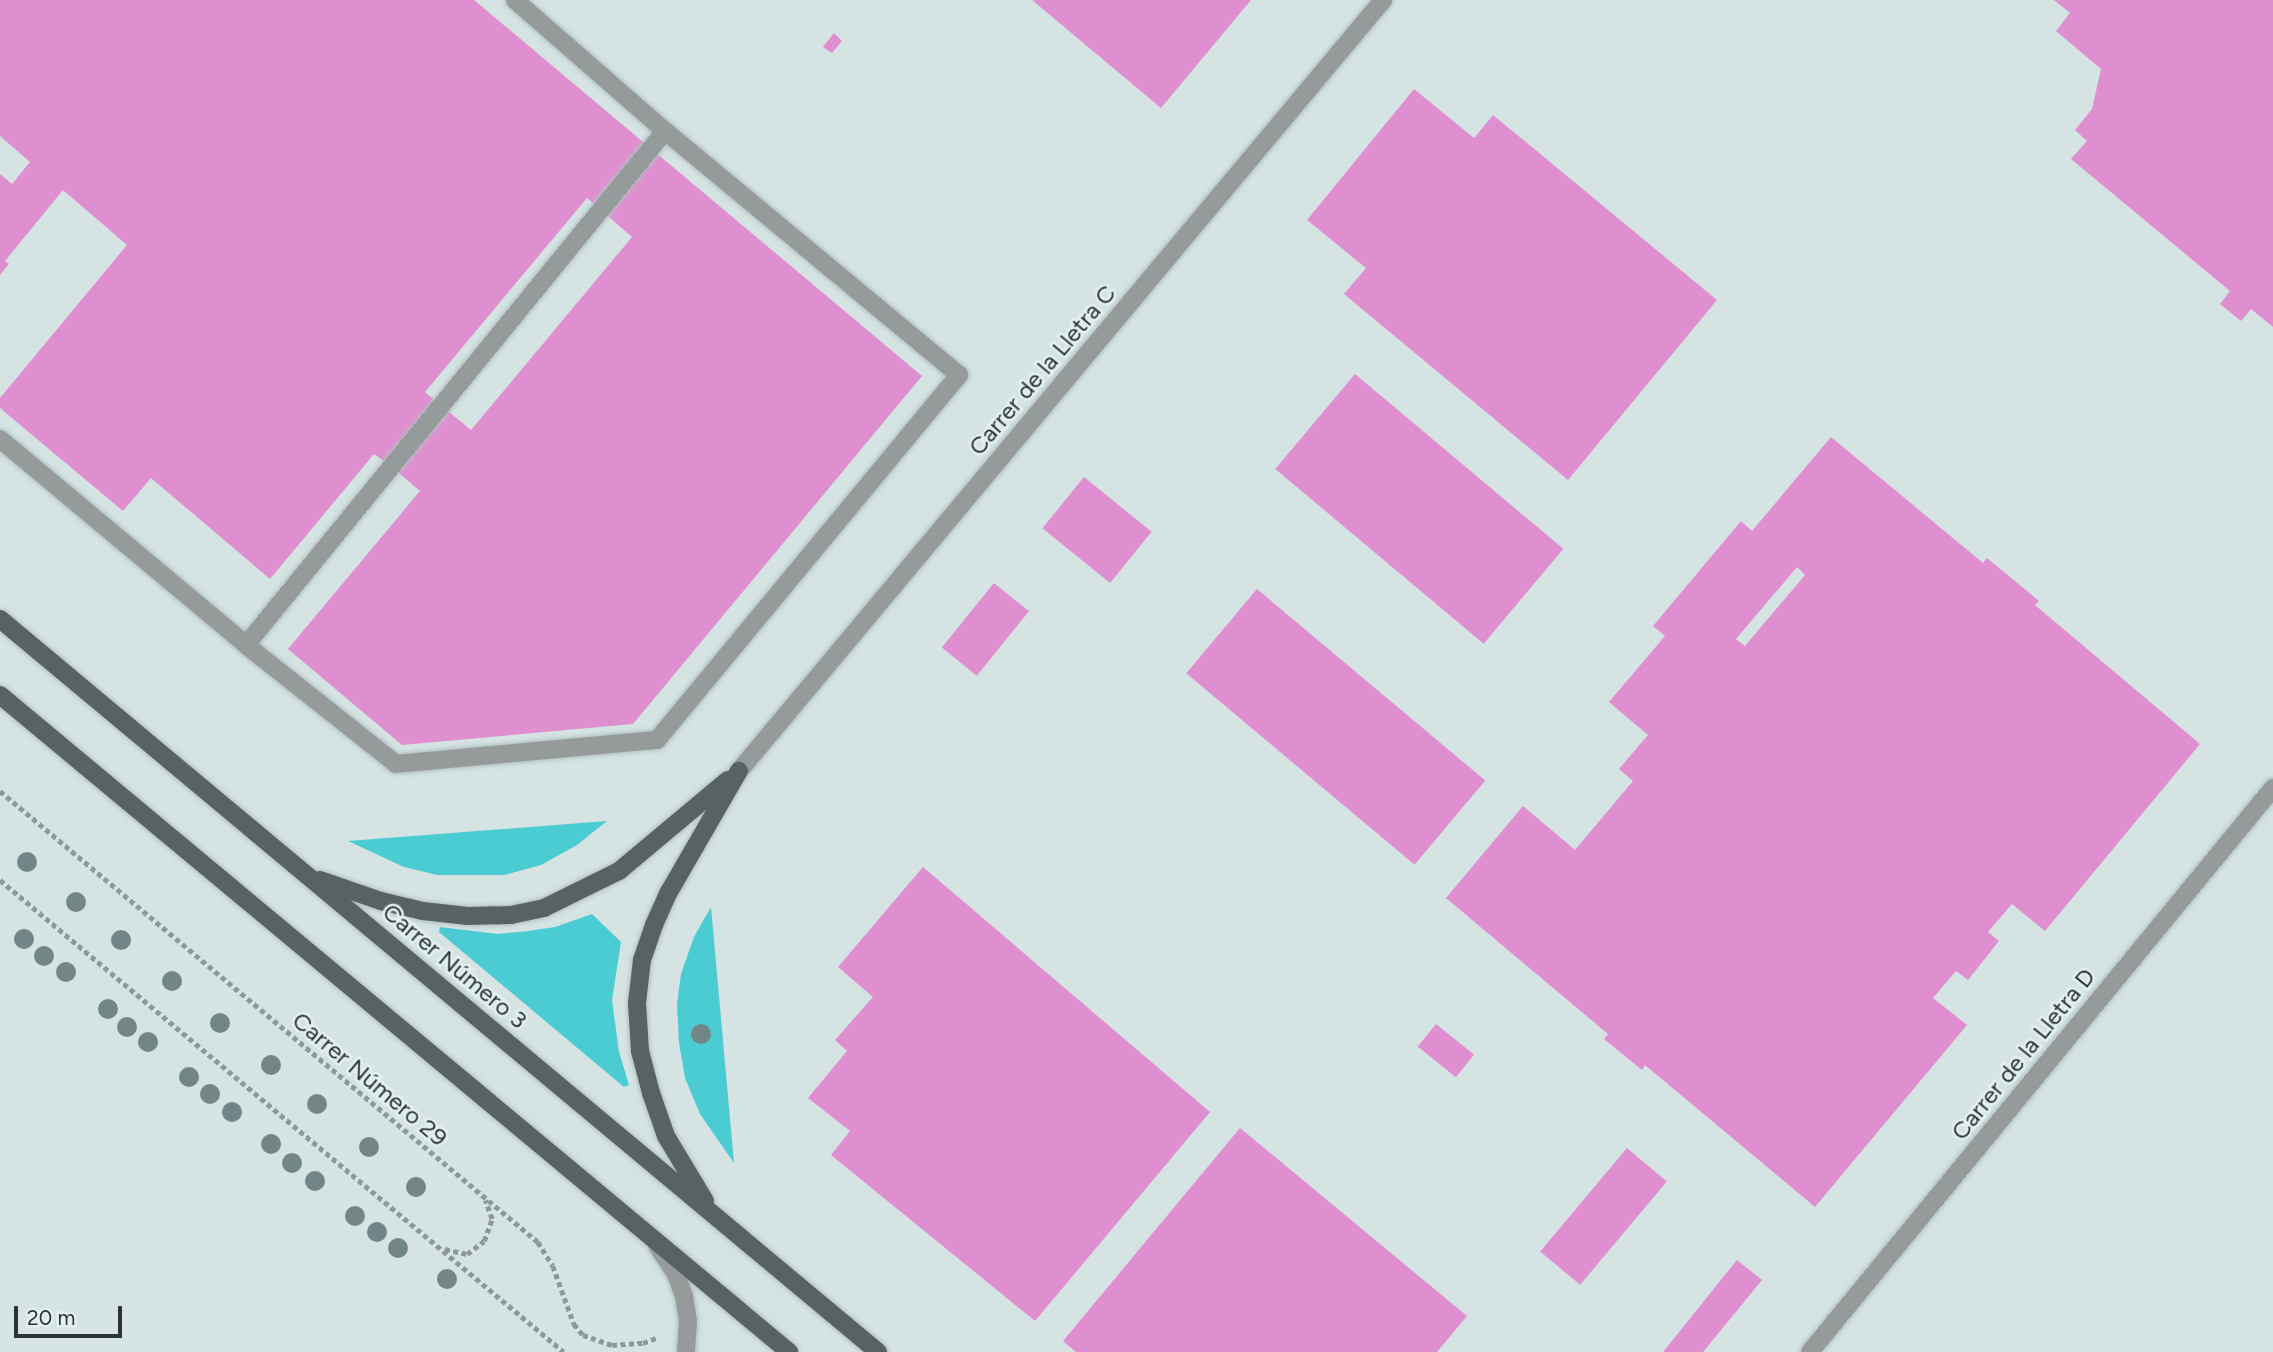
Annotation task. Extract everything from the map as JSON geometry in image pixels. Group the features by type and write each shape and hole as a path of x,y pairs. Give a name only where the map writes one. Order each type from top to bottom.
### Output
{"main road":[{"name":"Carrer Número 3","path":"0,619 878,1352"},
{"path":"0,695 789,1352"},
{"path":"310,877 381,901 424,911 468,916 511,915 544,908 619,871 739,771"},
{"path":"712,1213 666,1136 640,1051 637,1003 642,960 654,925 669,892 739,771"}],"street":[{"path":"0,439 246,645 396,764 657,740 959,374 665,131 515,0"},
{"name":"Carrer de la Lletra C","path":"739,771 1382,0"},
{"path":"246,645 665,131"},
{"name":"Carrer de la Lletra D","path":"1810,1352 2273,788"},
{"path":"651,1237 676,1275 684,1296 688,1322 686,1352"}],"path":[{"name":"Carrer Número 29","path":"0,792 482,1196 546,1253 574,1324 583,1335 596,1342 612,1345 643,1343 660,1337 671,1328 680,1313 684,1296"},
{"path":"0,880 564,1352"},
{"path":"441,1248 467,1254 484,1241 492,1219 482,1196"}],"shaded area":[{"path":"607,821 577,845 541,865 504,875 437,875 404,867 348,841"},
{"path":"711,907 734,1163 700,1114 685,1078 679,1043 677,1004 681,974 694,937"},
{"path":"592,914 621,942 612,1000 619,1052 629,1085 624,1087 439,932 440,927 498,934 528,931 555,927"}],"building":[{"path":"0,0 474,0 922,376 633,724 402,745 288,649 420,491 374,454 270,579 151,478 123,511 0,408 0,398 127,245 63,190 5,261 9,264 0,275 0,174 12,184 30,162 0,136","holes":["587,198 632,237 471,430 425,392"]},
{"path":"1032,0 1251,0 1161,108"},
{"path":"2054,0 2273,0 2273,327 2251,309 2241,321 2220,304 2230,291 2071,159 2087,141 2075,130 2092,109 2101,69 2056,31 2070,13"},
{"path":"834,33 842,41 832,53 823,47"},
{"path":"1414,89 1474,138 1493,115 1717,300 1568,480 1344,294 1366,268 1307,220"},
{"path":"1355,374 1563,549 1484,644 1275,469"},
{"path":"1831,437 1983,563 1987,558 2039,601 2035,605 2200,744 2045,931 2012,904 1988,932 1999,941 1968,980 1956,971 1933,998 1967,1025 1815,1207 1645,1065 1642,1070 1604,1039 1608,1034 1446,898 1523,806 1575,850 1633,781 1619,769 1648,735 1609,702 1665,636 1653,626 1741,521 1752,531","holes":["1797,567 1805,575 1745,646 1736,639"]},
{"path":"1084,477 1152,532 1110,583 1042,528"},
{"path":"994,583 1029,611 977,676 942,648"},
{"path":"1257,589 1485,781 1415,865 1186,673"},
{"path":"923,867 1210,1112 1035,1321 831,1155 850,1131 808,1098 847,1051 835,1040 873,997 838,967"},
{"path":"1436,1024 1474,1055 1456,1077 1418,1047"},
{"path":"1240,1128 1467,1316 1437,1352 1076,1352 1063,1341"},
{"path":"1627,1148 1667,1181 1580,1285 1540,1251"},
{"path":"1737,1260 1762,1280 1703,1352 1663,1352"}]}
